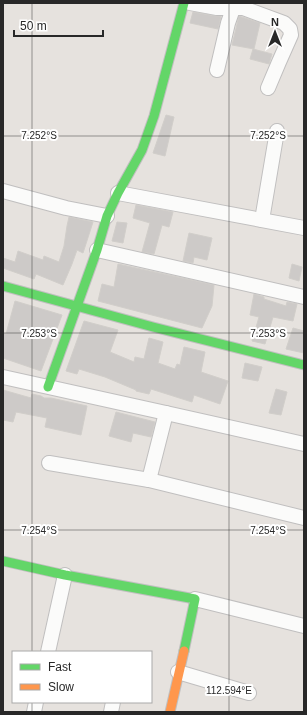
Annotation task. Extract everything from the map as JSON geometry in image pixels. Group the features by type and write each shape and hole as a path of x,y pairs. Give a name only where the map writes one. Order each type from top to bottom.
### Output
{"street":[{"path":"48,387 97,250 107,216 142,150 154,116 184,3"},
{"path":"190,3 217,8 234,6 243,8 284,23 290,29 291,35 268,88"},
{"path":"217,70 228,22 234,6"},
{"path":"262,220 277,131"},
{"path":"3,190 66,208 107,216"},
{"path":"118,193 304,228"},
{"path":"97,250 304,297"},
{"path":"3,286 77,307 304,364"},
{"path":"3,377 304,444"},
{"path":"150,480 166,413"},
{"path":"49,463 150,480 304,518"},
{"path":"3,561 65,575 195,600 304,626"},
{"path":"48,651 65,575"},
{"path":"170,712 195,600"},
{"path":"178,672 249,693"}],"building":[{"path":"193,12 221,16 218,29 190,23"},
{"path":"239,16 260,23 254,49 232,45"},
{"path":"253,49 272,54 269,64 250,59"},
{"path":"166,115 174,117 165,156 153,153"},
{"path":"136,205 173,212 169,227 162,225 154,254 142,252 150,223 133,218"},
{"path":"69,217 93,222 83,253 77,250 63,285 36,274 34,279 3,268 3,258 15,262 18,251 43,260 44,256 59,262 64,246"},
{"path":"117,222 127,223 123,243 112,241"},
{"path":"189,233 212,238 207,260 194,257 193,263 183,261"},
{"path":"118,264 214,285 212,306 202,328 98,301 102,284 114,287"},
{"path":"292,264 302,267 299,281 289,278"},
{"path":"254,294 286,306 287,302 297,304 293,321 273,317 265,344 252,341 259,317 250,315"},
{"path":"15,301 62,315 41,371 3,358 3,333 6,334"},
{"path":"84,321 118,330 110,352 134,362 135,357 144,359 149,338 163,342 158,363 175,369 177,364 180,365 184,347 205,352 201,372 228,381 220,404 194,395 192,402 151,389 149,394 136,391 105,377 79,369 77,374 66,371"},
{"path":"293,328 304,331 304,353 286,349"},
{"path":"245,363 262,367 258,381 242,378"},
{"path":"276,389 287,392 281,415 269,413"},
{"path":"3,390 31,398 32,394 44,398 51,398 87,406 81,435 45,427 47,418 16,412 13,422 3,420"},
{"path":"116,412 155,422 151,437 133,433 131,442 109,436"}],"traffic: fast":[{"path":"48,387 97,250 107,216 142,150 154,116 184,3"},
{"path":"3,286 153,327 304,365"},
{"path":"3,561 65,575 195,599 184,651"}],"traffic: slow":[{"path":"170,712 184,651"}]}
